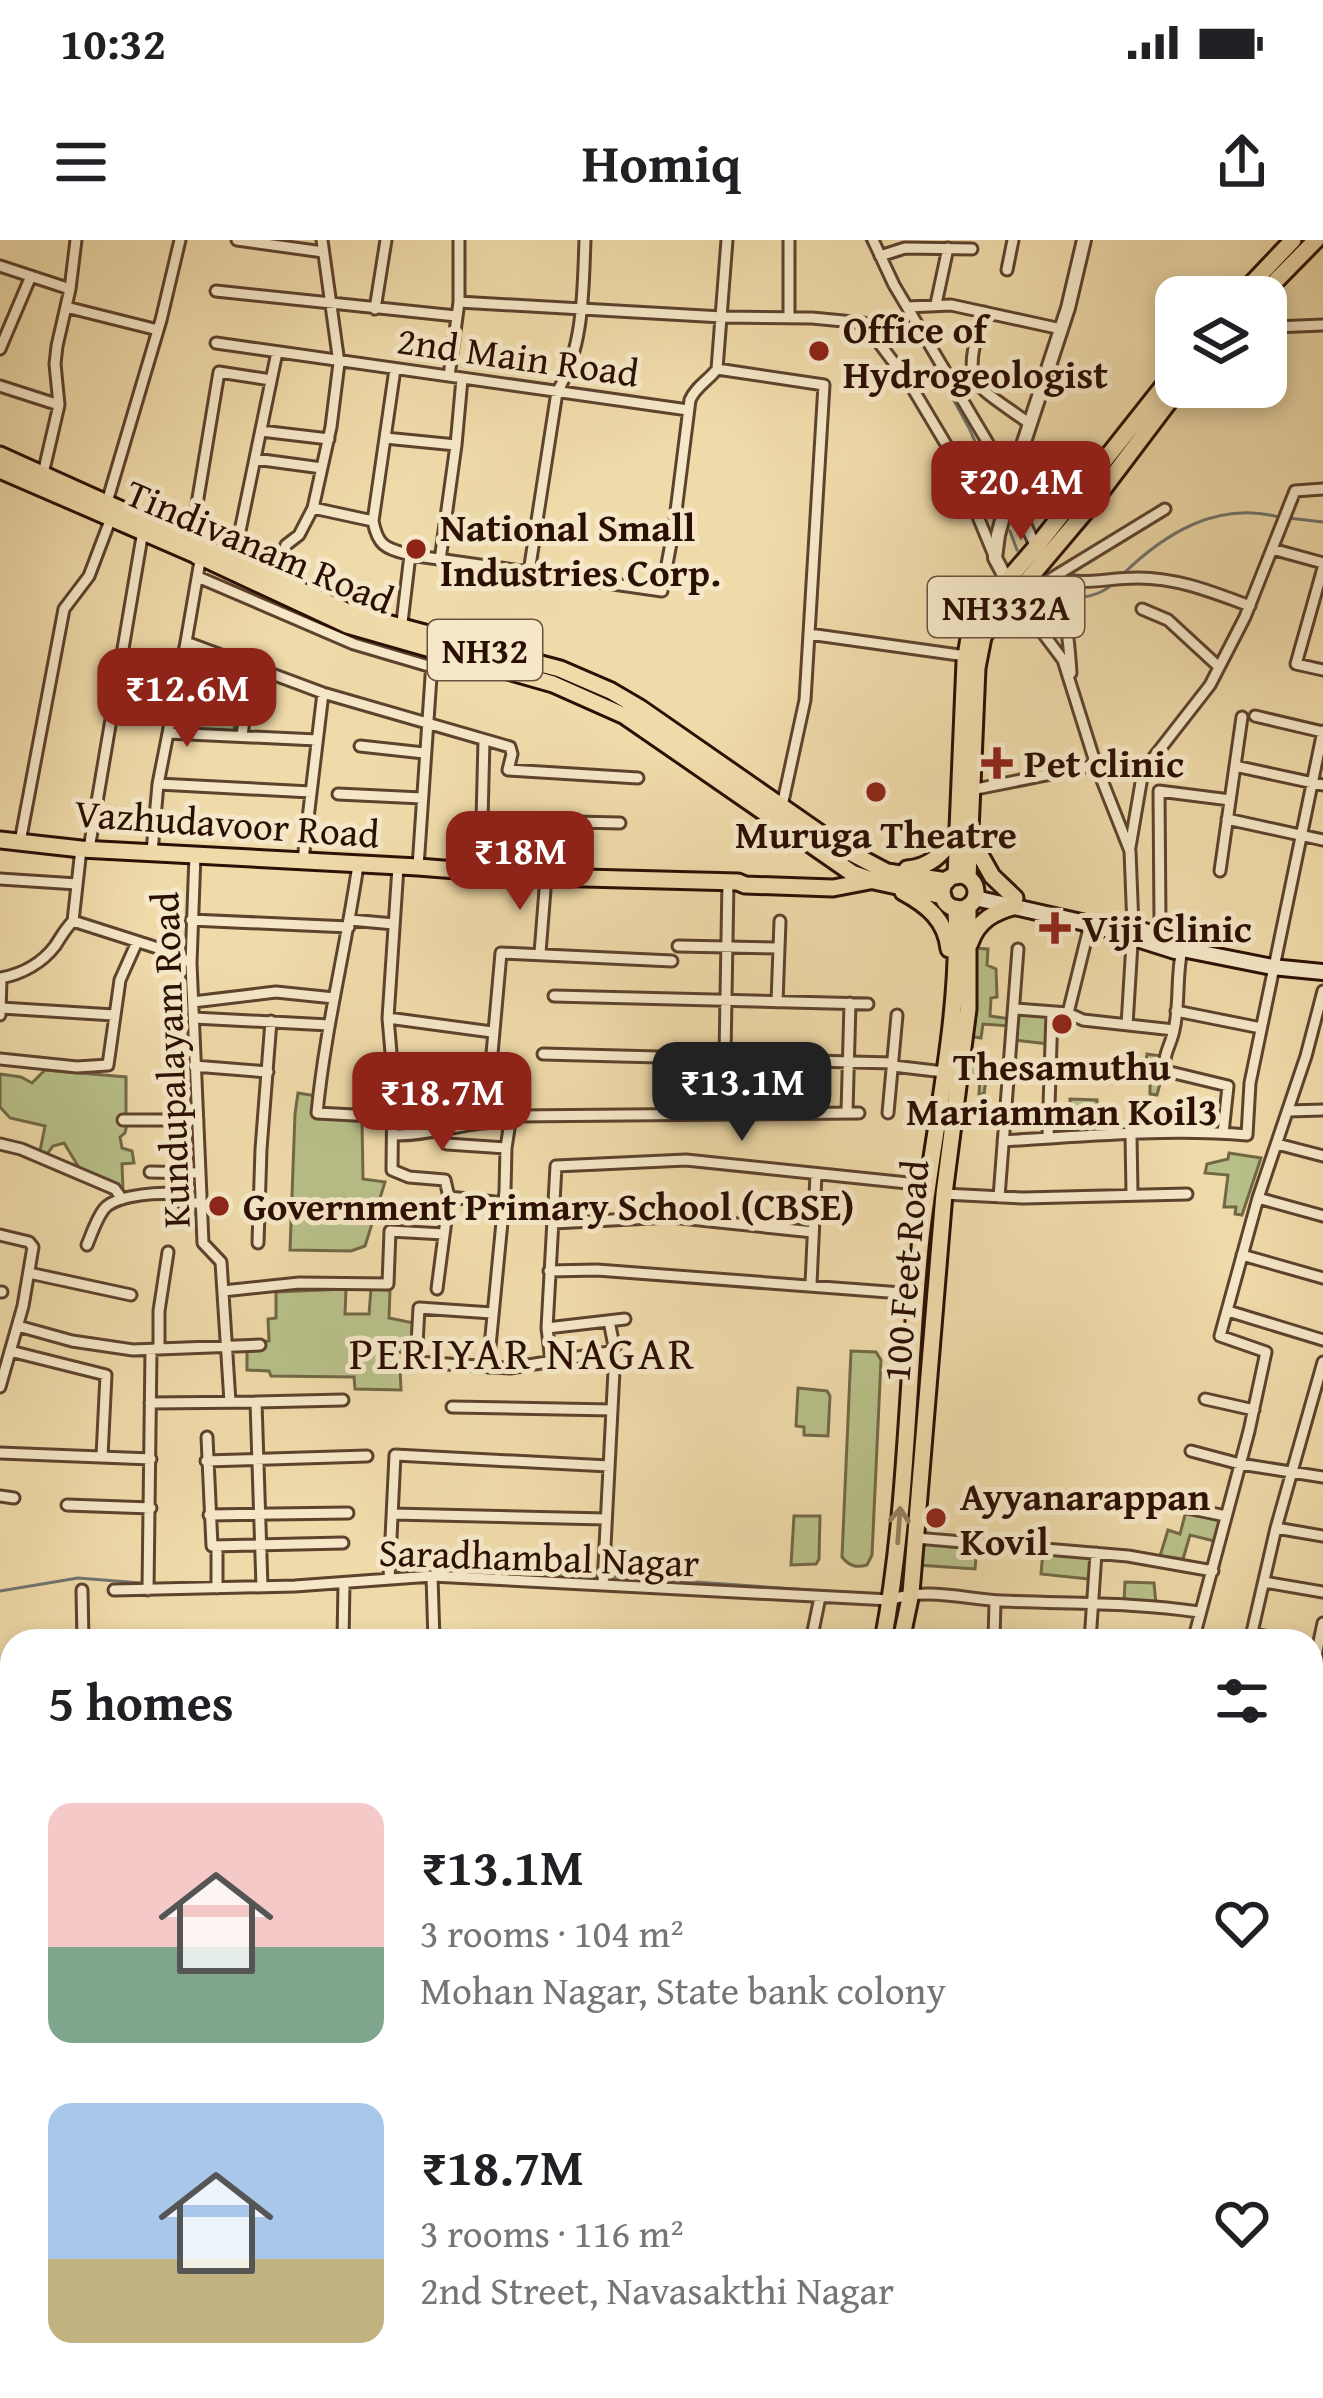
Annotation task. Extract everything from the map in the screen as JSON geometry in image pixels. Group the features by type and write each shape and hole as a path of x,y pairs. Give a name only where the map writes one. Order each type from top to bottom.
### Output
{"main road":[{"path":"1259,276 1293,240"},
{"path":"1281,276 1316,240"},
{"name":"NH332A","path":"1044,562 1155,401"},
{"name":"NH332A","path":"961,892 970,632 977,618 1044,562 1164,408"},
{"name":"NH32","path":"0,455 144,530 191,540 400,634 560,669 611,691 882,876"},
{"name":"Tindivanam Road","path":"0,470 109,510"},
{"name":"Tindivanam Road","path":"144,530 347,625 400,634 432,659 553,684 585,696 625,716 852,873 961,892"},
{"name":"NH332A","path":"963,835 971,790 979,650 1011,589"},
{"path":"963,835 1016,902 1090,924 1157,935 1178,942 1182,949"},
{"name":"Vazhudavoor Road","path":"0,840 546,877 733,882 746,877 844,884 926,866 963,835"},
{"path":"882,876 920,901 940,922 948,938 956,987"},
{"path":"961,892 1133,932 1175,951 1323,971"},
{"name":"100 Feet Road","path":"904,1629 911,1593 944,1194 968,1009 969,945 961,892"},
{"name":"100 Feet Road","path":"885,1629 896,1571 915,1294 956,987 961,892"},
{"path":"969,945 985,919 1016,902"}],"street":[{"path":"43,474 58,405 55,364 76,240"},
{"path":"20,842 64,609 88,576 109,510 180,240"},
{"path":"237,240 322,246 339,363 313,508 299,535 286,545 273,578"},
{"path":"375,309 386,240"},
{"path":"449,376 459,302 459,240"},
{"path":"529,572 557,392 568,374 582,308 585,240"},
{"path":"395,369 374,521 376,536 387,548 440,560 662,591 688,410 695,389 717,369 727,240"},
{"path":"789,240 789,317"},
{"path":"873,240 988,443 1060,597 1071,679"},
{"path":"1007,270 1013,240"},
{"path":"995,558 1009,492 1084,240"},
{"path":"880,256 905,248 972,249"},
{"path":"936,304 948,248"},
{"path":"0,266 70,289"},
{"path":"0,349 4,328 31,276"},
{"path":"216,291 456,316"},
{"path":"459,302 864,323 910,384 952,457 1011,589 1063,660 1096,765 1130,851"},
{"path":"907,307 936,304 1061,329"},
{"path":"66,307 158,330"},
{"path":"984,312 971,375 983,391 1030,424"},
{"path":"1287,326 1323,325"},
{"name":"2nd Main Road","path":"216,344 688,410"},
{"path":"234,560 277,352"},
{"path":"717,369 824,386 806,700 782,806"},
{"path":"191,540 219,372 271,380"},
{"path":"440,560 462,379"},
{"path":"0,386 58,405"},
{"path":"261,430 328,439"},
{"path":"385,438 456,445"},
{"path":"255,458 322,468"},
{"path":"1127,1025 1133,932 1130,851 1143,771 1220,667 1247,612 1294,490 1323,489"},
{"path":"313,508 374,521"},
{"path":"1044,562 1165,509"},
{"path":"114,1015 0,1011 1,978 31,967 50,953 73,921 144,530 200,561 158,784 152,853"},
{"path":"1272,549 1323,565 1296,664 1323,670"},
{"path":"400,634 410,555"},
{"path":"1044,562 1076,584 1141,578 1190,583 1247,612"},
{"path":"197,577 354,644 432,659 418,867"},
{"path":"1142,609 1168,620 1220,667"},
{"path":"809,634 966,656"},
{"path":"186,642 323,693 510,747 508,770 638,778"},
{"path":"242,736 251,665"},
{"path":"302,861 323,693"},
{"path":"1003,1142 1223,1132 1247,1135 1250,1083 1300,835 1317,784 1323,731 1255,716"},
{"path":"1220,872 1242,717"},
{"path":"168,733 317,740"},
{"path":"484,740 482,820 620,823"},
{"path":"360,746 424,753"},
{"path":"971,790 1096,765"},
{"path":"1235,766 1317,784"},
{"path":"158,784 311,792"},
{"path":"1157,935 1159,791 1230,800"},
{"path":"338,794 422,798"},
{"path":"1227,819 1323,840"},
{"name":"Kundupalayam Road","path":"195,855 191,962 203,1243 221,1262 230,1402"},
{"path":"358,865 317,1113 391,1117"},
{"path":"398,866 388,1018 392,1169 409,1177 445,1180 449,1197 437,1288"},
{"path":"540,953 546,877"},
{"path":"0,879 77,884"},
{"path":"724,1113 733,882"},
{"path":"191,920 394,924"},
{"path":"73,921 191,962"},
{"path":"777,1002 779,921"},
{"path":"1068,1013 1090,924"},
{"path":"0,1059 108,1065 120,980 137,941"},
{"path":"678,946 779,948"},
{"path":"999,1197 1018,949"},
{"path":"1182,949 1165,1069 1228,1086 1223,1132"},
{"path":"486,1121 501,953 672,961"},
{"path":"1195,1629 1266,1352 1220,1336 1323,991"},
{"path":"193,1002 276,992 334,998"},
{"path":"286,1022 290,993"},
{"path":"554,996 868,1004"},
{"path":"393,1135 513,1119 853,1112 850,1004"},
{"path":"1015,1009 1174,1030"},
{"path":"1176,1011 1261,1028"},
{"path":"1048,1138 1052,1012"},
{"path":"888,1113 897,1015"},
{"path":"194,1018 329,1025"},
{"path":"388,1018 493,1032"},
{"path":"258,1243 271,1021"},
{"path":"543,1054 849,1060 944,1072"},
{"path":"1306,1057 1323,1055"},
{"path":"194,1066 268,1072"},
{"path":"393,1076 489,1087"},
{"path":"1288,1111 1323,1110"},
{"path":"488,1367 506,1148 513,1119"},
{"path":"123,1120 198,1120"},
{"path":"1130,1135 1132,1193"},
{"path":"0,1144 115,1189 122,1199"},
{"path":"447,1144 506,1148"},
{"path":"1276,1144 1323,1156"},
{"path":"551,1361 547,1328 556,1166 686,1160 927,1185"},
{"path":"150,1172 200,1173"},
{"path":"812,1284 816,1174"},
{"path":"87,1245 103,1210 112,1202 171,1192 182,1196 183,1203 202,1203"},
{"path":"944,1194 1187,1194"},
{"path":"449,1197 504,1203"},
{"path":"1258,1198 1323,1216"},
{"path":"553,1222 671,1217 813,1232"},
{"path":"223,1291 299,1283 388,1284 390,1231 444,1234"},
{"path":"0,1235 32,1244 18,1326 0,1388"},
{"path":"148,1590 150,1403 168,1252"},
{"path":"1242,1256 1323,1278"},
{"path":"549,1271 597,1270 915,1294"},
{"path":"29,1273 131,1295"},
{"path":"492,1313 423,1307 417,1312 415,1358 419,1364 510,1368 615,1351"},
{"path":"1228,1311 1323,1340"},
{"path":"547,1328 625,1319"},
{"path":"603,1585 615,1351 610,1321"},
{"path":"18,1326 72,1341 155,1349 260,1345"},
{"path":"10,1351 106,1375 102,1456"},
{"path":"1253,1629 1323,1362"},
{"path":"1204,1399 1254,1410"},
{"path":"150,1403 343,1400"},
{"path":"256,1402 262,1587"},
{"path":"452,1407 612,1411"},
{"path":"1307,1420 1323,1424"},
{"path":"207,1437 212,1546 343,1543"},
{"path":"1191,1451 1323,1477"},
{"path":"0,1453 151,1459"},
{"path":"389,1579 395,1455 609,1466"},
{"path":"206,1461 368,1456"},
{"path":"0,1496 14,1498"},
{"path":"67,1505 151,1508"},
{"path":"1172,1505 1226,1516"},
{"path":"209,1515 348,1513"},
{"path":"393,1514 606,1519"},
{"path":"1276,1528 1323,1536"},
{"path":"916,1538 1150,1558 1213,1571"},
{"path":"217,1588 218,1547"},
{"path":"1090,1629 1096,1553"},
{"path":"433,1576 434,1629"},
{"name":"Saradhambal Nagar","path":"114,1590 433,1576 890,1600"},
{"path":"343,1629 344,1582"},
{"path":"1264,1582 1323,1592"},
{"path":"82,1590 83,1629"},
{"path":"890,1600 911,1593 1199,1612"},
{"path":"813,1629 820,1597"},
{"path":"994,1629 995,1601"}],"green space":[{"path":"180,687 236,693 234,732 173,728"},
{"path":"971,948 988,949 987,965 996,969 997,997 991,998 990,1016 1011,1019 1010,1026 983,1024 981,1038 967,1036"},
{"path":"1016,1013 1050,1015 1049,1044 1014,1040"},
{"path":"965,1052 985,1053 986,1070 1006,1073 1005,1081 986,1079 984,1094 979,1094 980,1077 962,1075"},
{"path":"1147,1054 1161,1056 1163,1072 1157,1095 1150,1094 1150,1071 1134,1069 1131,1062 1146,1061"},
{"path":"45,1070 126,1077 126,1116 119,1121 127,1124 120,1137 122,1148 132,1151 134,1163 122,1164 123,1190 83,1174 64,1143 47,1154 40,1151 45,1126 10,1118 0,1107 0,1074 32,1083"},
{"path":"298,1093 323,1097 321,1118 362,1121 363,1179 385,1182 365,1246 351,1251 290,1250"},
{"path":"1070,1099 1097,1100 1096,1130 1071,1136"},
{"path":"1229,1153 1261,1158 1242,1215 1235,1214 1236,1207 1224,1207 1228,1175 1205,1173 1207,1164 1228,1159"},
{"path":"346,1289 345,1314 369,1314 371,1289 390,1290 389,1318 414,1323 411,1351 394,1353 401,1390 355,1389 354,1377 271,1376 269,1371 247,1370 247,1343 269,1341 268,1319 276,1318 276,1292"},
{"path":"851,1351 876,1352 881,1360 872,1555 867,1565 859,1566 842,1557"},
{"path":"798,1388 827,1391 828,1436 804,1435 804,1427 796,1426"},
{"path":"1186,1511 1222,1518 1214,1541 1190,1535 1183,1559 1160,1556 1168,1530 1180,1534"},
{"path":"794,1516 820,1516 816,1564 791,1565"},
{"path":"921,1543 977,1547 975,1569 918,1565"},
{"path":"1043,1551 1091,1555 1089,1579 1041,1574"},
{"path":"1125,1582 1154,1583 1156,1604 1124,1602"}],"waterway":[{"path":"866,240 969,428 1000,497"},
{"path":"1122,575 1156,546 1193,524 1234,513 1279,517"},
{"path":"1288,518 1323,522"},
{"path":"1010,531 1017,550"},
{"path":"1063,598 1091,595 1115,582"},
{"path":"1033,590 1054,596"},
{"path":"396,1574 481,1570 596,1575"},
{"path":"610,1576 852,1593"},
{"path":"0,1591 78,1578 141,1583"},
{"path":"156,1584 172,1584"}],"place":[{"name":"Office of Hydrogeologist","path":"819,351"},
{"name":"National Small Industries Corp.","path":"416,549"},
{"name":"Pet clinic","path":"997,763"},
{"name":"Muruga Theatre","path":"876,792"},
{"name":"Viji Clinic","path":"1055,928"},
{"name":"Thesamuthu Mariamman Koil3","path":"1062,1024"},
{"name":"Government Primary School (CBSE)","path":"219,1206"},
{"name":"Ayyanarappan Kovil","path":"936,1518"}],"district":[{"name":"PERIYAR NAGAR","path":"523,1353"}]}
